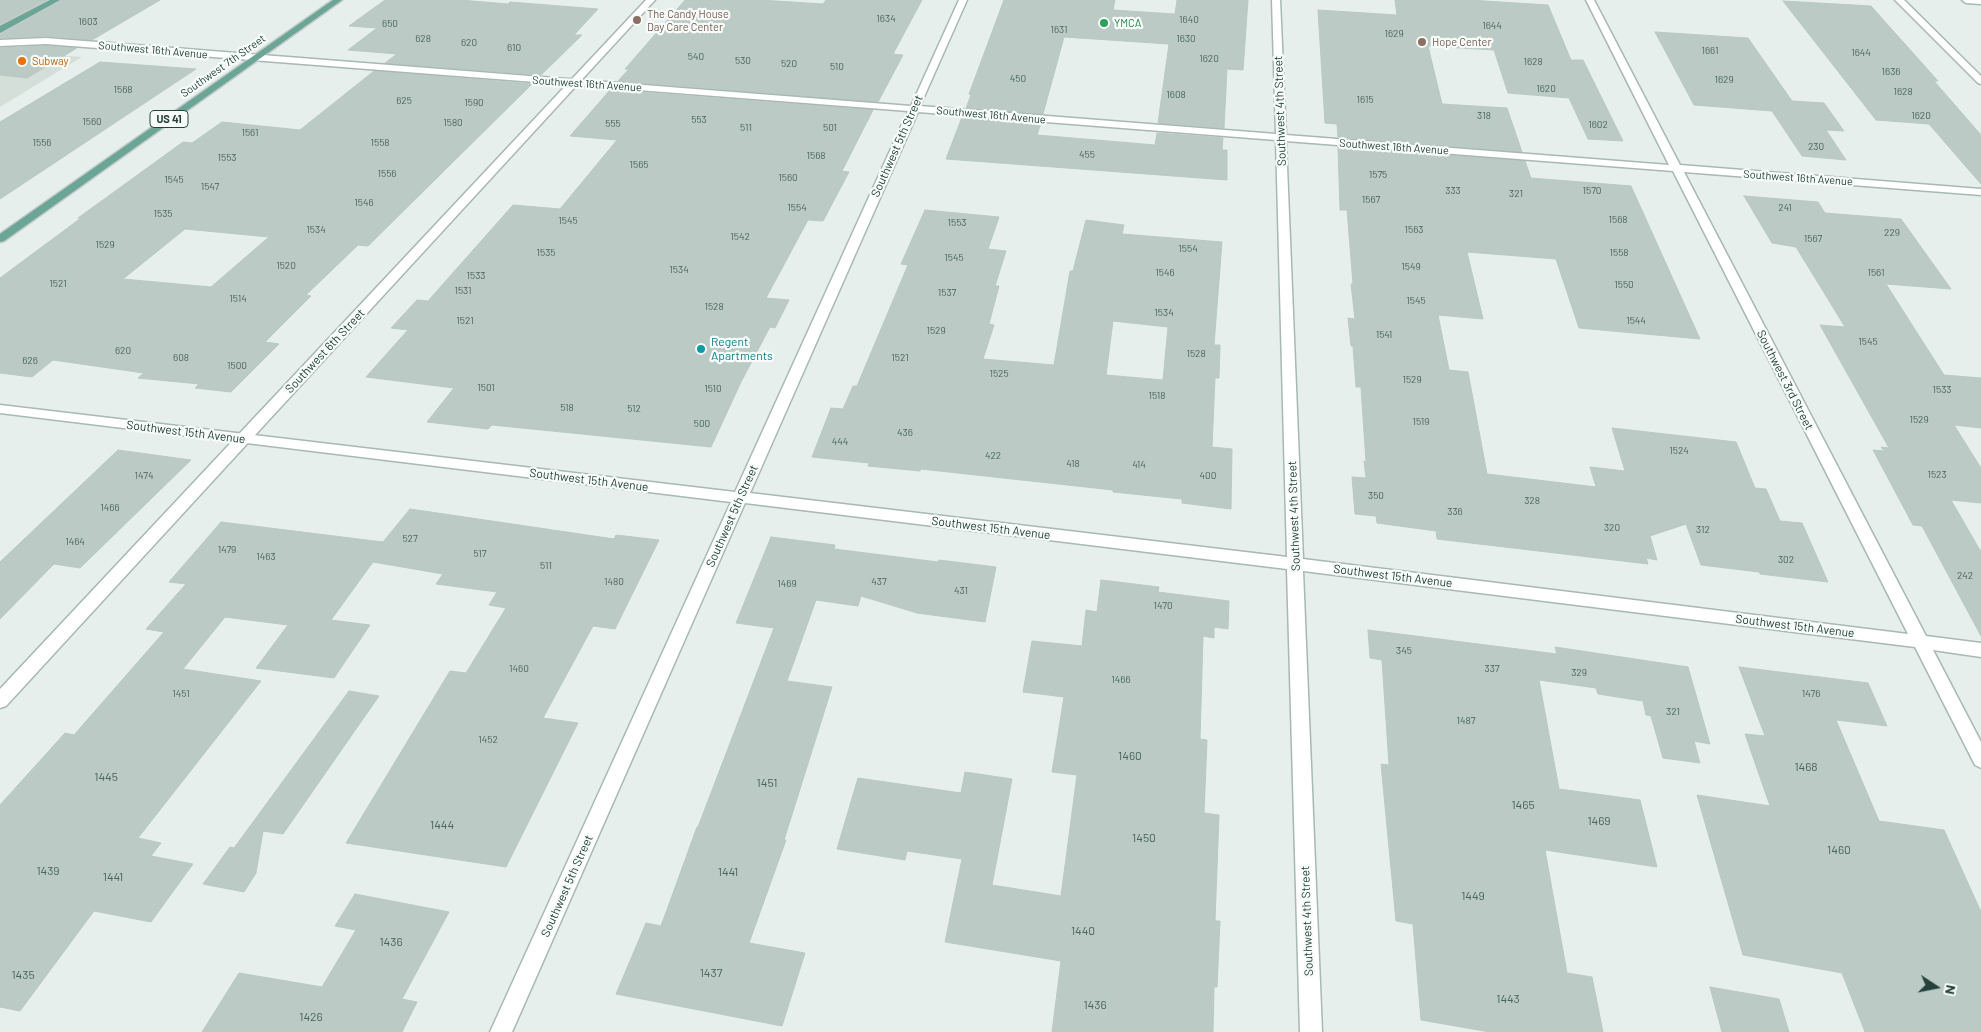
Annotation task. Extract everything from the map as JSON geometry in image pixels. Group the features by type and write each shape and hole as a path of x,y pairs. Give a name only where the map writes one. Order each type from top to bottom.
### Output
{"main road":[{"path":"0,30 56,0"},
{"name":"Southwest 7th Street","path":"0,239 338,0"}],"street":[{"name":"Southwest 6th Street","path":"0,701 651,0"},
{"name":"Southwest 5th Street","path":"501,1032 963,0"},
{"name":"Southwest 4th Street","path":"1276,0 1311,1032"},
{"name":"Southwest 3rd Street","path":"1590,0 1981,760"},
{"path":"1899,0 1981,81"},
{"path":"1966,0 1981,1"},
{"name":"Southwest 16th Avenue","path":"0,42 46,41 1981,192"},
{"name":"Southwest 15th Avenue","path":"0,409 243,440 740,497 1296,564 1981,650"}],"shaded area":[{"path":"0,51 82,57 0,107"}],"building":[{"path":"0,0 46,0 0,24"},
{"path":"62,0 160,0 92,40 46,36 0,38 0,35"},
{"path":"385,0 460,0 508,4 510,2 598,9 574,35 582,35 541,75 385,63 397,54 348,50 377,28 349,26"},
{"path":"685,0 760,0 823,4 826,0 922,0 893,54 903,55 878,102 618,81 629,69 625,69"},
{"path":"1004,0 1115,0 1113,10 1175,14 1177,0 1248,0 1243,70 1227,69 1224,128 1158,123 1169,44 1064,37 1043,114 966,108 971,95 969,94"},
{"path":"1395,0 1469,0 1548,5 1571,60 1583,60 1623,141 1588,139 1569,98 1508,93 1494,50 1428,46 1442,104 1507,108 1522,152 1338,137 1337,124 1325,123 1318,10 1397,15"},
{"path":"1783,1 1871,6 1938,81 1934,81 1981,135 1981,184 1929,124 1876,120"},
{"path":"1655,32 1748,38 1792,101 1824,103 1844,131 1826,130 1846,160 1802,156 1772,111 1694,105"},
{"path":"46,46 77,48 27,78 0,75 0,48"},
{"path":"100,62 196,69 0,199 0,122"},
{"path":"374,71 532,84 368,246 358,245 306,295 311,296 265,342 279,344 231,392 195,388 199,384 138,378 144,373 53,360 32,377 0,373 0,278 81,218 78,218 183,142 192,143 222,122 300,130","holes":["185,229 269,237 211,287 123,279"]},
{"path":"610,90 873,110 842,171 849,172 823,221 808,220 766,298 789,300 775,328 770,327 741,382 711,447 492,425 488,429 427,422 454,388 366,377 408,330 391,328 417,300 428,301 513,205 560,209 617,140 570,136"},
{"path":"962,117 1041,123 1037,135 1155,145 1157,133 1223,138 1222,150 1227,150 1227,180 946,159"},
{"path":"1338,147 1525,161 1531,178 1631,186 1700,339 1579,328 1556,259 1467,252 1483,319 1438,315 1449,370 1468,372 1487,474 1596,487 1590,467 1625,471 1612,428 1736,442 1755,488 1766,489 1780,521 1802,523 1828,582 1701,565 1686,524 1650,536 1657,560 1646,558 1648,564 1437,539 1436,531 1377,523 1376,516 1355,514 1352,477 1366,478 1364,461 1366,462 1361,387 1356,387 1353,346 1351,346 1348,318 1355,319 1347,210 1340,210"},
{"path":"1744,196 1818,202 1825,213 1901,219 1951,289 1886,284 1944,375 1981,378 1981,428 1954,425 1981,468 1981,503 1951,500 1981,552 1981,636 1922,526 1913,525 1873,450 1884,451 1881,447 1889,448 1820,325 1845,327 1796,247 1772,243"},
{"path":"925,210 999,217 988,249 1006,251 995,286 999,286 989,324 994,325 983,359 1054,365 1070,271 1073,271 1086,220 1124,225 1122,234 1222,242 1214,345 1220,345 1219,378 1215,378 1212,447 1232,449 1231,509 1182,503 1182,499 1113,492 1113,490 921,469 920,471 868,466 869,463 812,457 831,408 843,409 853,386 857,386 908,265 901,264","holes":["1113,321 1168,327 1163,380 1106,375"]},
{"path":"118,450 191,460 80,568 54,564 0,619 0,562"},
{"path":"410,509 614,539 616,535 659,540 615,629 593,626 543,718 578,723 506,867 346,843 450,671 466,673 506,608 489,605 497,592 436,584 443,574 373,562 331,620 370,625 334,678 256,668 288,625 225,617 183,669 261,681 138,838 161,843 151,856 193,864 151,922 94,911 20,1011 0,1007 0,805 65,733 74,735 164,632 146,629 186,584 169,582 221,522 383,542"},
{"path":"771,537 835,545 834,549 996,567 985,622 917,613 861,596 858,606 816,600 787,681 832,687 784,840 786,840 749,943 805,953 782,1026 616,994 646,923 661,926 774,628 736,623"},
{"path":"1101,580 1159,587 1158,592 1229,601 1228,629 1214,627 1214,638 1203,636 1200,739 1207,740 1204,813 1219,815 1215,921 1220,921 1217,987 1214,987 1213,1032 1052,1032 1061,961 945,942 962,859 907,851 905,860 837,849 858,778 961,793 965,772 1012,779 992,885 1061,896 1077,775 1052,772 1064,697 1023,692 1032,641 1082,646 1086,610 1097,612"},
{"path":"1368,630 1557,654 1555,647 1688,667 1710,744 1694,741 1700,763 1663,758 1651,716 1646,715 1643,701 1598,694 1596,688 1539,680 1559,789 1640,800 1657,867 1545,850 1567,973 1592,977 1603,1032 1490,1032 1421,1020 1413,924 1396,921 1381,764 1389,765 1382,660 1370,658"},
{"path":"1739,667 1868,683 1887,726 1836,720 1879,821 1944,830 1981,912 1981,1032 1865,1032 1842,973 1743,955 1697,795 1770,806 1745,734 1765,736"},
{"path":"349,691 379,696 283,834 263,831 256,873 244,892 203,884 230,847 234,848"},
{"path":"355,894 449,912 402,999 417,1002 402,1032 202,1032 239,973 322,987 356,930 335,926"},
{"path":"1710,987 1779,999 1789,1032 1722,1032"}],"place":[{"name":"The Candy House Day Care Center","path":"637,20"},
{"name":"YMCA","path":"1104,23"},
{"name":"Hope Center","path":"1422,42"},
{"name":"Subway","path":"22,61"},
{"name":"Regent Apartments","path":"701,349"}]}
